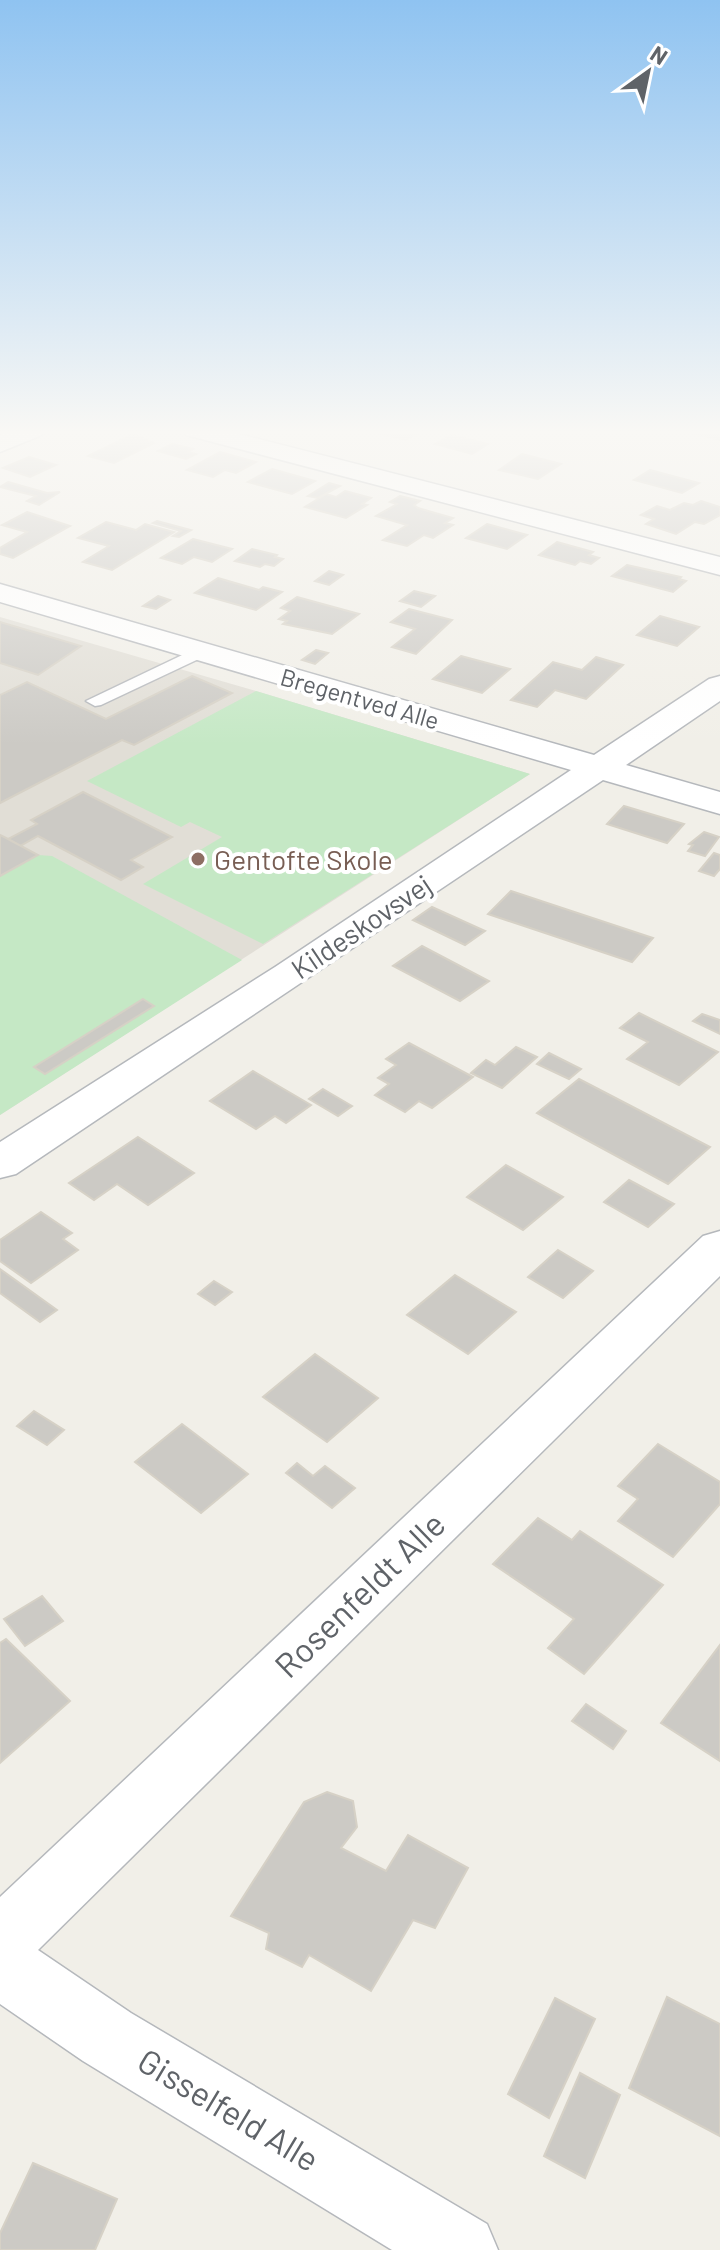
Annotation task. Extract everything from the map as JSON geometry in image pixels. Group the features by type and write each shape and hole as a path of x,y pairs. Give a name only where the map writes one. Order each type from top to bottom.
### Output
{"street":[{"path":"600,535 720,566"},
{"name":"Bregentved Alle","path":"0,593 720,803"},
{"name":"Kildeskovsvej","path":"0,1163 720,686"},
{"name":"Rosenfeldt Alle","path":"0,1942 720,1248"},
{"name":"Gisselfeld Alle","path":"0,1964 107,2037 461,2250"}],"lane":[{"path":"95,701 199,652"}],"shaded area":[{"name":"Gentofte Skole","path":"0,617 256,691 530,774 0,1115"}],"green space":[{"path":"256,691 530,774 263,944 143,884 222,837 190,822 181,827 87,781"},
{"path":"38,855 52,856 242,960 0,1115 0,876"}],"building":[{"path":"22,535 54,535 13,558 0,554 0,548"},
{"path":"83,535 169,535 112,570 83,562 109,546 78,538"},
{"path":"391,535 424,535 407,546 383,540"},
{"path":"470,535 527,535 507,549 466,538"},
{"path":"193,539 232,549 212,562 194,557 182,564 161,558"},
{"path":"557,542 593,552 589,555 599,558 591,564 580,561 575,565 539,555"},
{"path":"252,549 283,559 274,566 265,564 260,567 235,561"},
{"path":"627,565 681,577 679,579 686,581 673,592 612,576"},
{"path":"329,571 343,575 329,585 315,581"},
{"path":"218,578 259,590 263,587 282,592 256,610 195,593"},
{"path":"414,591 435,596 421,607 400,601"},
{"path":"158,596 170,600 156,609 143,606"},
{"path":"297,597 359,614 332,634 283,624 287,621 279,619 290,611 281,608"},
{"path":"409,609 452,620 416,654 392,647 415,629 391,622"},
{"path":"660,616 699,627 677,646 637,635"},
{"path":"0,622 81,646 38,675 0,663"},
{"path":"316,650 328,653 315,664 302,660"},
{"path":"461,656 510,669 482,693 433,679"},
{"path":"596,657 623,665 586,699 555,690 537,707 511,700 553,662 582,670"},
{"path":"192,676 232,693 134,745 122,740 0,803 0,695 27,682 106,719"},
{"path":"83,792 172,837 131,860 143,867 121,880 38,836 20,846 8,839 37,824 31,820"},
{"path":"624,806 684,824 667,843 607,824"},
{"path":"704,832 719,837 705,856 688,851 693,845 689,844"},
{"path":"0,835 8,839 38,855 0,876"},
{"path":"714,853 720,855 720,869 714,876 699,871"},
{"path":"511,891 653,938 632,962 488,914"},
{"path":"432,907 485,931 465,945 413,920"},
{"path":"422,946 489,981 460,1001 393,966"},
{"path":"143,999 154,1006 45,1074 34,1067"},
{"path":"639,1013 718,1052 679,1085 627,1059 648,1042 620,1028"},
{"path":"702,1014 720,1020 720,1034 693,1021"},
{"path":"409,1043 473,1077 432,1108 419,1101 405,1112 375,1095 389,1084 378,1078 396,1065 386,1059"},
{"path":"516,1047 537,1057 502,1088 471,1073 486,1060 495,1065"},
{"path":"549,1053 581,1069 569,1079 537,1064"},
{"path":"253,1071 311,1105 286,1123 275,1116 256,1129 210,1101"},
{"path":"579,1079 710,1147 668,1184 537,1113"},
{"path":"323,1089 352,1106 338,1116 309,1099"},
{"path":"138,1137 194,1173 148,1205 117,1184 94,1200 69,1183"},
{"path":"506,1165 563,1197 523,1230 467,1197"},
{"path":"629,1180 674,1204 648,1227 604,1202"},
{"path":"41,1212 72,1233 63,1239 78,1250 31,1283 0,1261 0,1240"},
{"path":"558,1250 593,1271 563,1298 528,1277"},
{"path":"0,1269 57,1310 40,1322 0,1293"},
{"path":"455,1275 516,1312 468,1354 407,1315"},
{"path":"214,1281 232,1292 215,1305 198,1294"},
{"path":"315,1354 378,1398 327,1442 263,1397"},
{"path":"34,1411 64,1430 47,1445 17,1426"},
{"path":"182,1424 248,1474 201,1513 135,1462"},
{"path":"658,1444 720,1482 720,1504 673,1557 618,1521 638,1499 618,1486"},
{"path":"297,1463 313,1476 325,1466 355,1488 332,1508 286,1473"},
{"path":"538,1518 572,1540 580,1531 663,1585 584,1674 548,1648 574,1619 493,1564"},
{"path":"42,1596 63,1621 25,1646 4,1619"},
{"path":"6,1639 70,1701 0,1763 0,1643"},
{"path":"720,1645 720,1761 661,1723"},
{"path":"586,1704 626,1731 613,1749 572,1721"},
{"path":"327,1792 353,1801 357,1827 341,1848 386,1871 408,1835 468,1868 435,1928 413,1920 371,1991 309,1955 302,1967 266,1949 269,1933 231,1916 304,1802"},
{"path":"667,1997 720,2024 720,2136 629,2088"},
{"path":"555,1998 595,2019 549,2118 508,2094"},
{"path":"580,2073 620,2095 585,2178 544,2156"},
{"path":"33,2163 117,2199 95,2250 0,2250 0,2233"}],"place":[{"name":"Gentofte Skole","path":"198,859"}]}
